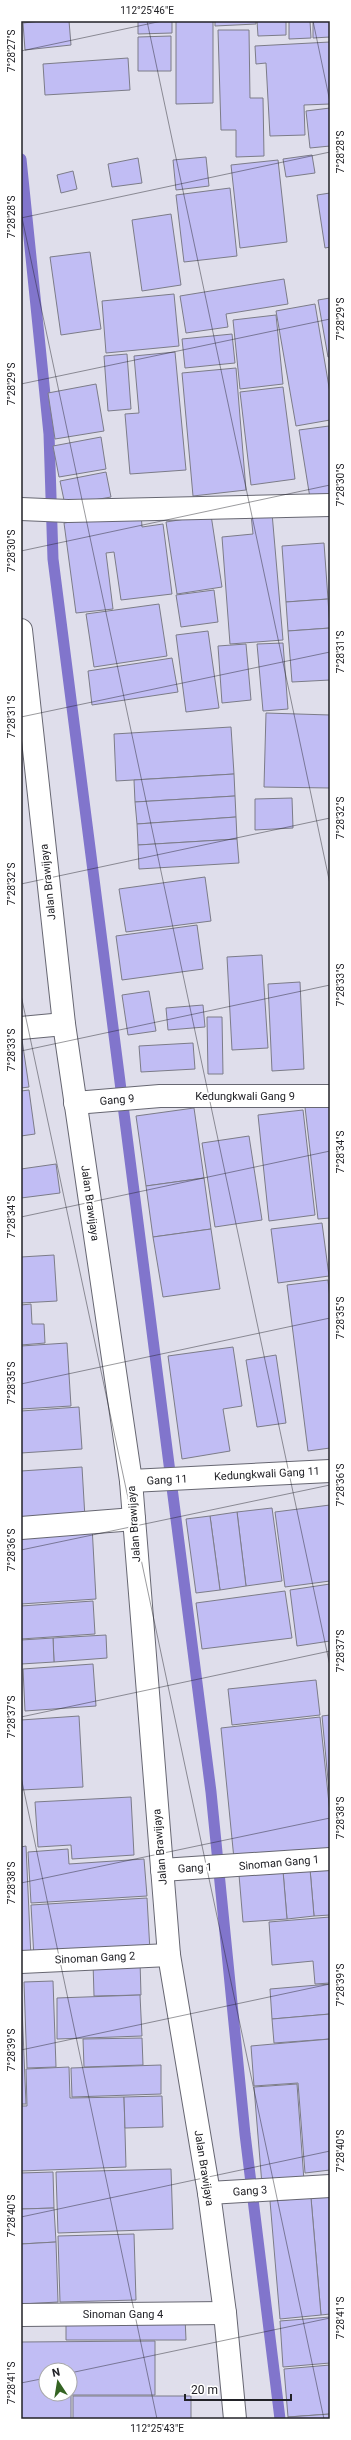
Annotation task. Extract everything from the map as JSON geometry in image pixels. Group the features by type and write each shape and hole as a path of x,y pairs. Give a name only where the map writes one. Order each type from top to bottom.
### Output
{"main road":[{"path":"21,509 68,511 330,505"},
{"name":"Jalan Brawijaya","path":"21,630 64,1024 131,1482 170,1955 209,2193 225,2313 234,2419"},
{"path":"21,1028 64,1024"},
{"name":"Gang 9","path":"75,1103 160,1096"},
{"name":"Kedungkwali Gang 9","path":"160,1096 330,1096"},
{"name":"Kedungkwali Gang 11","path":"203,1478 330,1471"},
{"name":"Gang 11","path":"131,1482 203,1478"},
{"path":"21,1528 134,1519"},
{"name":"Sinoman Gang 1","path":"218,1867 330,1859"},
{"name":"Gang 1","path":"162,1870 218,1867"},
{"name":"Sinoman Gang 2","path":"21,1962 170,1955"},
{"name":"Gang 3","path":"209,2193 239,2193 330,2186"},
{"name":"Sinoman Gang 4","path":"21,2315 225,2313"}],"building":[{"path":"40,21 69,21 71,45 25,50 23,23"},
{"path":"138,21 172,21 172,33 138,34"},
{"path":"176,21 213,21 213,103 176,104"},
{"path":"215,21 256,21 256,24 215,26"},
{"path":"257,21 286,21 286,35 258,36"},
{"path":"289,21 310,21 311,38 289,39"},
{"path":"313,21 330,21 330,37 313,38"},
{"path":"218,30 249,30 250,98 263,98 264,156 236,157 236,130 221,130"},
{"path":"171,36 171,71 138,71 138,37"},
{"path":"330,42 330,104 304,105 305,135 270,136 266,63 256,64 255,46"},
{"path":"128,58 130,90 45,95 43,64"},
{"path":"330,108 330,146 310,148 306,111"},
{"path":"312,155 315,173 286,177 283,159"},
{"path":"206,157 209,186 176,190 173,160"},
{"path":"138,158 142,183 112,187 108,164"},
{"path":"278,160 287,242 240,248 231,165"},
{"path":"73,171 77,189 61,193 57,175"},
{"path":"230,188 237,256 184,262 176,195"},
{"path":"330,193 330,247 325,248 317,195"},
{"path":"171,214 181,285 142,291 132,220"},
{"path":"90,252 101,329 61,335 50,257"},
{"path":"284,279 288,304 226,314 228,327 186,333 180,296"},
{"path":"174,294 179,346 106,353 102,301"},
{"path":"330,298 330,357 328,357 318,300"},
{"path":"315,304 330,393 330,420 296,426 276,311"},
{"path":"276,315 283,384 240,389 233,320"},
{"path":"232,334 235,363 185,368 182,339"},
{"path":"175,352 186,470 130,474 125,414 139,413 134,356"},
{"path":"127,354 131,409 108,411 104,356"},
{"path":"236,368 246,490 193,496 182,373"},
{"path":"96,384 104,431 55,439 48,393"},
{"path":"283,387 295,479 251,485 240,392"},
{"path":"329,426 330,495 310,498 299,430"},
{"path":"101,437 106,469 59,477 53,446"},
{"path":"106,472 111,497 65,505 60,481"},
{"path":"141,512 142,527 163,524 172,594 121,600 114,552 106,553 113,609 76,613 64,523"},
{"path":"272,513 283,640 230,644 222,537 253,534 251,514"},
{"path":"211,515 222,587 177,594 166,522"},
{"path":"324,543 328,599 286,602 282,546"},
{"path":"214,590 218,622 181,627 176,595"},
{"path":"328,599 330,628 288,631 286,602"},
{"path":"159,604 167,656 94,667 86,614"},
{"path":"330,628 330,680 292,682 288,631"},
{"path":"208,631 219,708 186,712 176,635"},
{"path":"283,643 288,709 263,711 257,644"},
{"path":"246,644 251,700 222,703 218,646"},
{"path":"172,658 178,692 92,705 88,671"},
{"path":"266,713 330,715 330,788 264,787"},
{"path":"231,727 234,774 116,781 114,734"},
{"path":"234,774 235,796 135,802 134,780"},
{"path":"235,796 236,817 137,824 135,802"},
{"path":"292,798 293,828 255,830 255,799"},
{"path":"236,817 237,839 138,845 137,824"},
{"path":"237,839 239,863 139,869 138,845"},
{"path":"205,877 211,921 126,932 119,889"},
{"path":"197,925 203,969 122,980 116,936"},
{"path":"262,955 268,1048 232,1050 227,957"},
{"path":"300,982 304,1069 272,1071 268,984"},
{"path":"149,991 156,1031 128,1035 122,995"},
{"path":"203,1005 205,1027 168,1030 166,1008"},
{"path":"207,1017 222,1017 223,1074 208,1074"},
{"path":"21,1033 29,1087 21,1088"},
{"path":"193,1043 195,1069 141,1072 139,1046"},
{"path":"29,1090 35,1134 21,1136 21,1091"},
{"path":"330,1104 330,1218 318,1219 305,1107"},
{"path":"194,1108 204,1178 146,1186 136,1116"},
{"path":"303,1110 315,1215 269,1221 258,1115"},
{"path":"249,1136 262,1220 215,1227 202,1143"},
{"path":"56,1164 60,1193 21,1198 21,1169"},
{"path":"204,1178 211,1229 153,1237 146,1186"},
{"path":"322,1223 329,1276 278,1283 271,1229"},
{"path":"211,1229 220,1289 163,1297 153,1237"},
{"path":"54,1255 57,1301 21,1303 21,1257"},
{"path":"328,1280 330,1299 330,1448 308,1451 287,1285"},
{"path":"31,1304 32,1324 44,1324 45,1343 21,1345 21,1305"},
{"path":"67,1343 71,1406 21,1409 21,1346"},
{"path":"233,1347 242,1406 223,1409 230,1451 182,1459 168,1356"},
{"path":"276,1355 286,1423 257,1427 246,1360"},
{"path":"79,1407 82,1449 21,1453 21,1411"},
{"path":"82,1467 85,1518 21,1522 21,1471"},
{"path":"330,1505 330,1581 285,1587 275,1512"},
{"path":"272,1508 282,1581 246,1586 237,1512"},
{"path":"237,1512 246,1586 220,1590 210,1516"},
{"path":"210,1516 220,1590 196,1593 186,1519"},
{"path":"92,1526 96,1599 21,1604 21,1531"},
{"path":"330,1584 330,1641 297,1646 290,1590"},
{"path":"285,1591 292,1638 202,1649 196,1603"},
{"path":"93,1601 95,1634 21,1639 21,1606"},
{"path":"106,1635 107,1658 54,1662 53,1638"},
{"path":"53,1638 54,1662 21,1664 21,1640"},
{"path":"93,1664 96,1706 25,1711 23,1669"},
{"path":"316,1680 320,1715 232,1725 228,1689"},
{"path":"330,1715 330,1801 322,1716"},
{"path":"79,1716 83,1787 21,1790 21,1720"},
{"path":"320,1717 330,1813 330,1849 234,1859 221,1728"},
{"path":"131,1797 134,1855 72,1859 71,1845 38,1847 35,1802"},
{"path":"26,1846 31,1958 21,1959 21,1847"},
{"path":"68,1849 69,1864 144,1859 147,1896 31,1903 28,1852"},
{"path":"330,1867 330,1915 314,1916 310,1869"},
{"path":"310,1869 314,1916 287,1919 283,1871"},
{"path":"283,1871 287,1919 243,1922 239,1875"},
{"path":"147,1898 150,1951 34,1958 31,1905"},
{"path":"330,1917 330,1983 315,1984 313,1961 272,1965 269,1922"},
{"path":"140,1961 141,1995 94,1996 93,1962"},
{"path":"53,1981 56,2067 27,2068 24,1982"},
{"path":"21,1983 26,2104 21,2104"},
{"path":"330,1984 330,2014 272,2019 270,1989"},
{"path":"140,1995 142,2036 57,2039 57,1998"},
{"path":"330,2014 330,2039 274,2043 272,2019"},
{"path":"142,2038 143,2065 84,2067 83,2039"},
{"path":"330,2039 330,2170 305,2173 298,2083 254,2086 251,2046"},
{"path":"161,2065 161,2094 72,2097 71,2068"},
{"path":"69,2067 70,2098 124,2097 126,2167 21,2171 21,2106 27,2106 26,2069"},
{"path":"297,2084 304,2181 262,2185 254,2087"},
{"path":"162,2096 163,2127 125,2128 124,2097"},
{"path":"171,2169 173,2229 58,2233 56,2172"},
{"path":"53,2172 54,2208 21,2209 21,2173"},
{"path":"330,2196 330,2314 321,2315 311,2198"},
{"path":"311,2198 321,2315 280,2319 270,2201"},
{"path":"54,2208 56,2242 21,2244 21,2209"},
{"path":"134,2234 136,2300 60,2302 58,2236"},
{"path":"56,2242 58,2302 21,2304 21,2244"},
{"path":"185,2317 186,2340 66,2340 66,2318"},
{"path":"330,2317 330,2363 283,2367 280,2321"},
{"path":"155,2341 155,2395 78,2395 78,2362 38,2362 38,2402 71,2402 71,2419 21,2419 21,2342"},
{"path":"330,2365 330,2414 288,2417 284,2369"},
{"path":"78,2396 191,2396 191,2419 73,2419 73,2402 78,2402"},
{"path":"330,2414 330,2419 288,2419 288,2417"}],"waterway":[{"path":"21,159 49,434 53,559 211,1792 245,2134 280,2419"}]}
